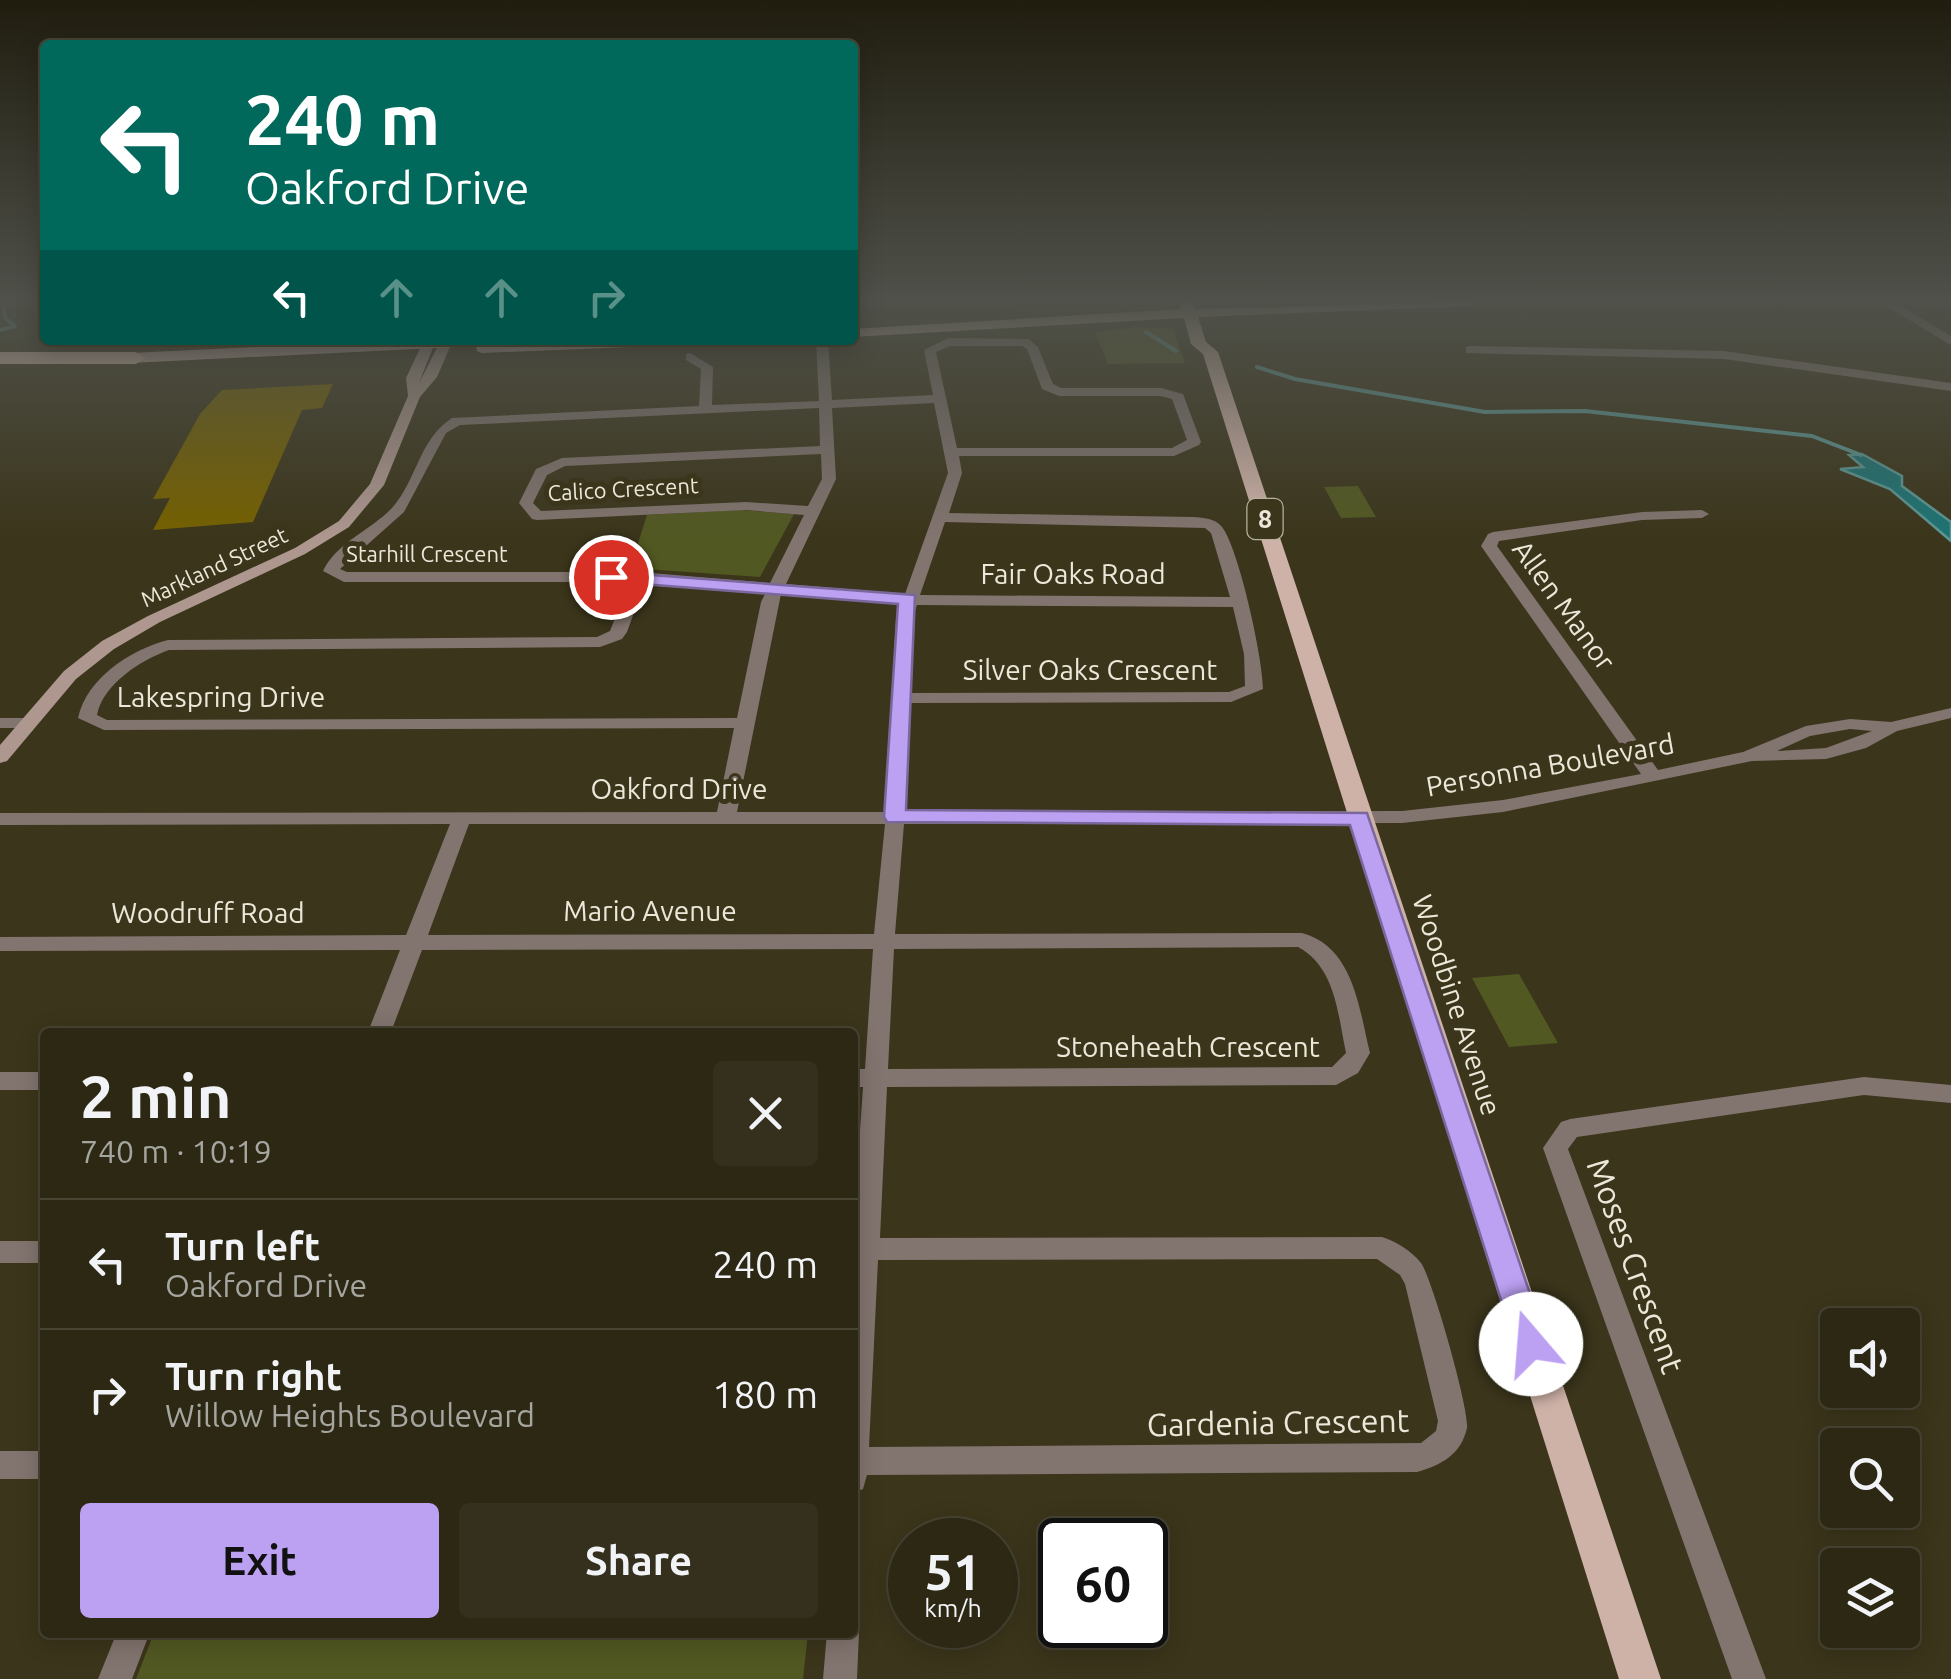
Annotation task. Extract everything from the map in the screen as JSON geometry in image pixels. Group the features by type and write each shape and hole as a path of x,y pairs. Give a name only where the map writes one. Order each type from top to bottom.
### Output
{"main road":[{"name":"Woodbine Avenue","path":"1219,380 1640,1679"}],"street":[{"name":"Markland Street","path":"0,757 70,675 108,645 154,618 300,552 344,524 377,485 414,396 428,380"},
{"path":"705,409 706,380"},
{"path":"726,816 764,617 774,588 829,479 824,380"},
{"path":"858,1390 866,1249 864,1078 884,940 909,599 954,479 953,452 936,380"},
{"path":"953,452 1174,452 1194,442 1183,401 1173,394 1058,392 1044,380"},
{"path":"1898,380 1951,388"},
{"name":"Starhill Crescent","path":"909,599 639,577 352,578 336,576 332,571 335,562 403,505 442,431 452,423 940,399"},
{"name":"Calico Crescent","path":"813,511 746,506 537,516 526,503 541,472 562,462 829,450"},
{"name":"Allen Manor","path":"1654,777 1489,546 1493,537 1642,516 1702,514"},
{"name":"Silver Oaks Crescent","path":"900,698 1245,694 1254,689 1255,671 1237,602 1218,532 1210,524 940,517"},
{"name":"Lakespring Drive","path":"639,577 621,628 616,635 600,642 168,644 118,672 88,708 87,718 104,724 744,723"},
{"name":"Fair Oaks Road","path":"909,599 1237,602"},
{"name":"Personna Boulevard","path":"1359,818 1504,806 1749,756 1814,757 1868,744 1891,727 1951,712"},
{"path":"0,723 28,723"},
{"path":"382,1028 462,818"},
{"name":"Oakford Drive","path":"0,819 1359,818"},
{"name":"Mario Avenue","path":"416,942 884,940"},
{"name":"Stoneheath Crescent","path":"864,1078 1336,1076 1350,1066 1358,1053 1333,960 1319,946 1302,940 884,940"},
{"name":"Woodruff Road","path":"0,944 416,942"},
{"path":"0,1081 40,1081"},
{"name":"Moses Crescent","path":"1749,1679 1555,1148 1570,1129 1864,1086 1951,1094"},
{"name":"Gardenia Crescent","path":"858,1460 1417,1458 1433,1454 1444,1444 1452,1432 1453,1421 1418,1282 1409,1267 1382,1248 866,1249"},
{"path":"0,1252 40,1252"},
{"path":"0,1465 40,1464"},
{"path":"115,1679 132,1638"},
{"path":"840,1679 843,1638"}],"green space":[{"path":"1358,486 1376,517 1341,518 1324,487"},
{"path":"740,510 794,514 760,577 630,568 647,515"},
{"path":"1519,974 1558,1043 1509,1047 1472,978"},
{"path":"152,1638 807,1638 803,1679 136,1679"}],"water":[{"path":"1862,454 1902,476 1902,486 1951,522 1951,541 1890,489 1840,469 1863,467 1849,455"}],"building":[{"path":"333,384 322,408 302,410 253,522 153,530 170,498 153,499 200,414 222,390"}],"waterway":[{"path":"1303,380 1485,412 1585,411 1812,436 1861,455"}],"route":[{"path":"611,577 909,599 904,619 895,817 1359,818 1531,1344"}]}
